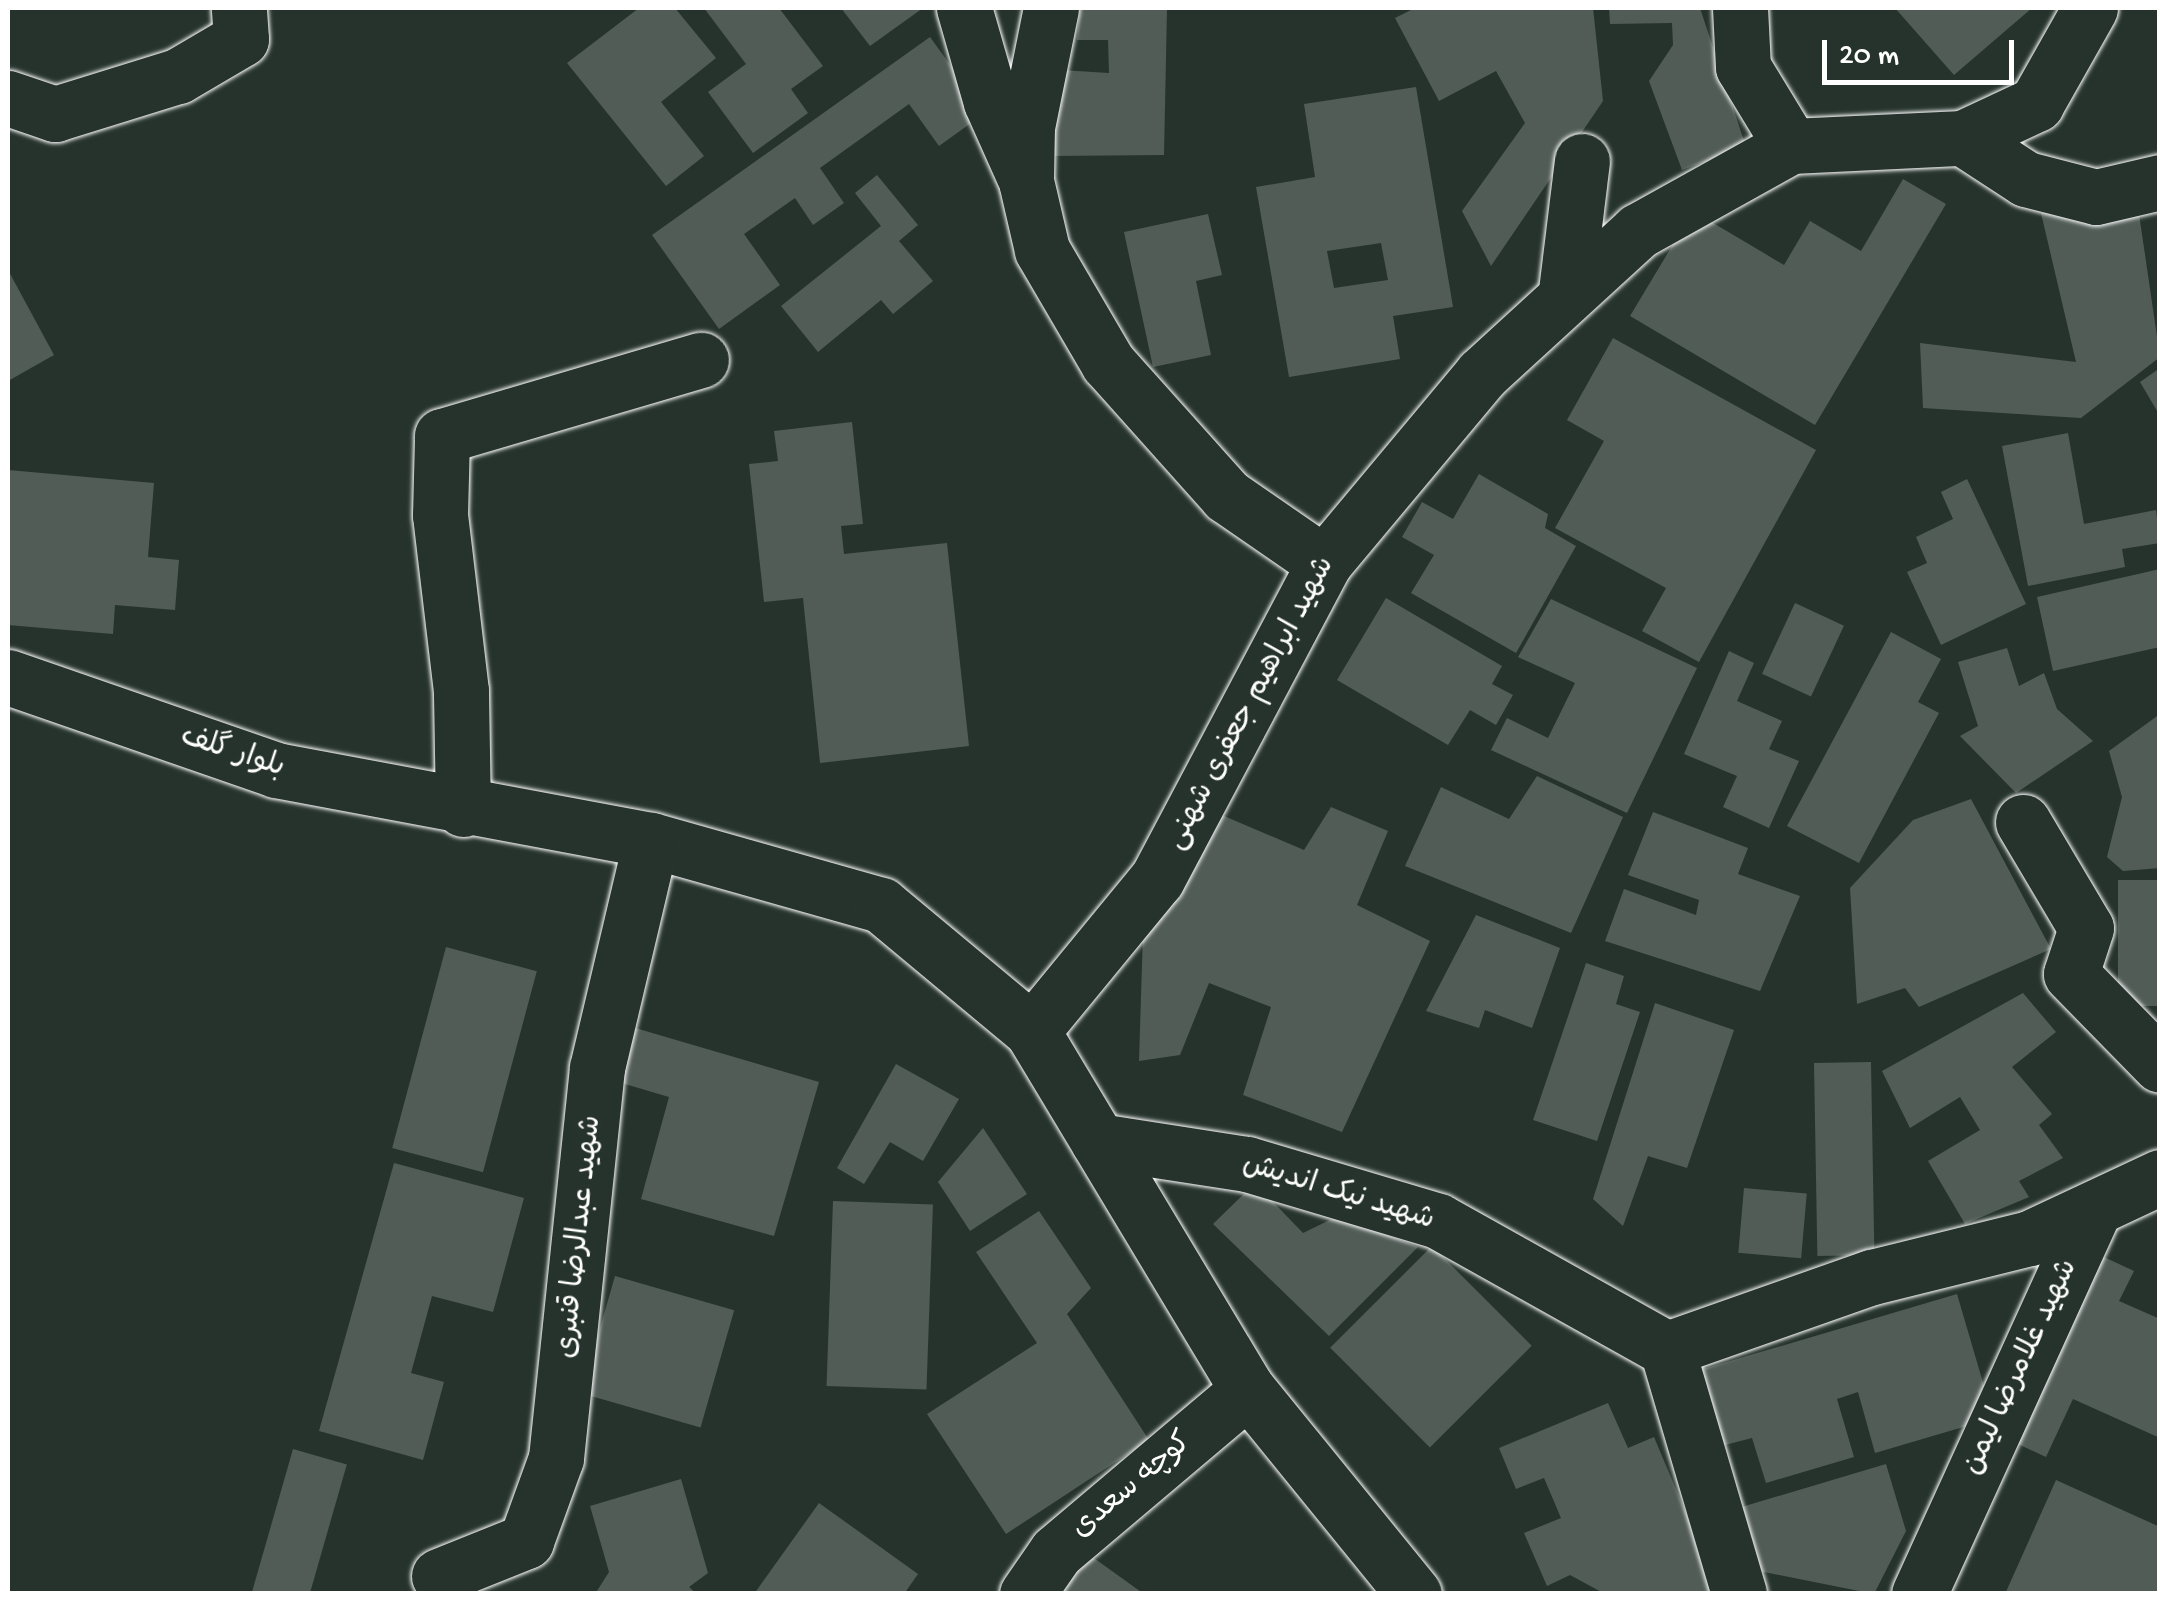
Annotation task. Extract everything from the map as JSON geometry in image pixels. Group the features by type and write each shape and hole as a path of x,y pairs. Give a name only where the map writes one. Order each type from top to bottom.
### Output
{"street":[{"path":"8,98 55,114 178,76 241,39 238,8"},
{"path":"964,8 991,102 1026,181 1042,250 1108,363 1227,496 1324,563"},
{"path":"1026,181 1038,53 1051,8"},
{"path":"1740,8 1743,67 1791,146"},
{"path":"1963,138 2036,104 2090,8"},
{"path":"1963,138 2026,180 2096,198 2160,182"},
{"name":"شهید ابراهیم جعفری شهنی","path":"1032,1031 1157,879 1324,563 1482,374 1566,291 1638,231 1791,146 1963,138"},
{"path":"1566,291 1582,161"},
{"path":"463,810 461,690 440,514 442,436 701,360"},
{"name":"بلوار گلف","path":"8,678 276,770 463,810 650,840 881,905 1032,1031 1248,1390 1414,1594"},
{"path":"2024,822 2086,928 2071,974 2160,1065"},
{"name":"شهید عبدالرضا قنبری","path":"439,1576 526,1542 556,1458 597,1068 650,840"},
{"name":"شهید نیک اندیش","path":"1098,1140 1247,1164 1438,1221 1667,1349"},
{"path":"1739,1594 1667,1349 1872,1277 2030,1238 2160,1177"},
{"name":"شهید غلامرضا لیمن","path":"1919,1594 2095,1208"},
{"name":"کوچه سعدی","path":"1027,1594 1056,1552 1248,1390"}],"building":[{"path":"639,8 675,8 716,58 661,102 704,156 666,186 567,63"},
{"path":"704,8 779,8 823,66 791,89 808,113 753,153 708,92 746,64"},
{"path":"841,8 923,8 870,46"},
{"path":"1080,8 1167,8 1164,155 1050,156 1061,70 1109,73 1108,40 1077,40"},
{"path":"1415,8 1593,8 1603,101 1491,266 1462,211 1525,123 1496,71 1439,101 1395,18"},
{"path":"1609,8 1700,8 1746,147 1682,170 1649,81 1673,45 1672,23 1610,24"},
{"path":"1895,8 2032,8 1954,75"},
{"path":"930,37 985,113 939,146 909,104 820,168 844,203 813,225 795,198 744,234 780,285 719,329 652,235"},
{"path":"1416,87 1453,307 1393,316 1400,359 1289,377 1256,187 1315,177 1304,104","holes":["1381,243 1388,280 1334,288 1327,251"]},
{"path":"877,175 918,225 899,241 933,281 893,314 881,300 818,352 781,306 881,226 855,193"},
{"path":"1903,179 1946,204 1815,425 1630,316 1693,211 1784,265 1810,221 1861,251"},
{"path":"2138,207 2160,357 2081,418 1923,408 1920,343 2076,362 2041,213"},
{"path":"1208,214 1222,275 1196,281 1211,355 1153,367 1124,232"},
{"path":"8,270 54,355 8,381"},
{"path":"1613,338 1816,450 1699,662 1642,631 1666,588 1555,528 1604,441 1567,420"},
{"path":"2160,368 2160,416 2140,382"},
{"path":"852,422 863,524 841,526 844,554 947,543 969,746 820,763 803,598 764,602 749,464 778,461 774,431"},
{"path":"2068,433 2084,524 2156,510 2160,543 2122,549 2125,567 2028,586 2002,446"},
{"path":"8,470 154,483 148,557 179,560 175,610 115,605 113,634 8,625"},
{"path":"1479,474 1548,514 1545,528 1576,546 1516,653 1411,593 1434,555 1402,537 1422,502 1453,519"},
{"path":"1967,479 2026,604 1941,645 1907,572 1927,563 1916,537 1953,519 1941,492"},
{"path":"2160,569 2160,647 2053,671 2037,597"},
{"path":"1386,598 1502,666 1492,684 1513,695 1496,725 1470,710 1448,745 1337,680"},
{"path":"1551,599 1697,668 1627,813 1491,750 1507,718 1548,738 1575,683 1518,657"},
{"path":"1795,603 1844,626 1811,697 1762,674"},
{"path":"1891,632 1941,659 1918,702 1939,713 1859,863 1787,826"},
{"path":"2007,648 2019,686 2044,673 2057,709 2093,741 2016,793 1960,736 1978,726 1958,662"},
{"path":"1729,651 1754,663 1737,701 1782,721 1769,749 1799,761 1769,828 1723,807 1737,776 1684,754"},
{"path":"2160,714 2160,868 2123,871 2107,857 2122,797 2109,751"},
{"path":"1537,776 1623,817 1571,933 1405,866 1441,787 1509,819"},
{"path":"1971,799 2051,949 1919,1007 1905,988 1857,1004 1850,888 1913,820"},
{"path":"1331,807 1388,831 1357,905 1430,941 1342,1132 1243,1095 1271,1007 1209,983 1180,1055 1139,1061 1143,933 1217,813 1304,850"},
{"path":"1653,812 1748,848 1738,874 1800,896 1760,991 1605,941 1624,889 1696,915 1699,900 1628,875"},
{"path":"2118,880 2160,880 2160,1006 2118,1006"},
{"path":"1476,915 1560,948 1532,1028 1485,1010 1479,1028 1426,1011"},
{"path":"446,947 537,971 483,1172 392,1148"},
{"path":"1586,963 1624,976 1616,1004 1640,1012 1597,1141 1533,1120"},
{"path":"2023,993 2056,1032 2012,1067 2052,1114 2039,1125 2063,1158 2019,1181 2029,1197 1965,1224 1928,1161 1980,1130 1960,1097 1910,1128 1882,1071"},
{"path":"1655,1003 1734,1030 1687,1168 1648,1156 1623,1226 1593,1199"},
{"path":"625,1025 819,1082 774,1236 641,1199 669,1097 608,1079"},
{"path":"1871,1062 1874,1255 1817,1256 1814,1063"},
{"path":"896,1064 959,1099 923,1161 890,1142 864,1184 837,1168"},
{"path":"983,1128 1027,1194 970,1231 938,1182"},
{"path":"394,1163 524,1198 493,1312 432,1296 411,1373 444,1382 423,1460 319,1431"},
{"path":"1255,1183 1303,1233 1338,1216 1418,1247 1329,1336 1213,1224"},
{"path":"1744,1188 1807,1193 1801,1258 1738,1253"},
{"path":"833,1201 933,1204 926,1389 827,1386"},
{"path":"1039,1211 1091,1288 1067,1314 1149,1440 1006,1534 927,1414 1037,1343 976,1252"},
{"path":"1432,1246 1532,1346 1430,1448 1330,1348"},
{"path":"2091,1251 2134,1271 2119,1301 2160,1319 2160,1438 2073,1399 2046,1457 2005,1438"},
{"path":"615,1276 734,1310 701,1427 581,1393"},
{"path":"1957,1294 1984,1386 1970,1425 1875,1453 1858,1392 1837,1399 1854,1457 1766,1483 1752,1438 1721,1446 1700,1370"},
{"path":"1608,1403 1628,1448 1654,1437 1720,1594 1605,1594 1570,1575 1547,1586 1524,1533 1561,1518 1544,1478 1516,1489 1499,1448"},
{"path":"293,1449 347,1464 310,1594 252,1593"},
{"path":"1886,1464 1906,1531 1874,1594 1754,1570 1735,1509"},
{"path":"681,1479 708,1573 689,1587 697,1594 595,1594 609,1572 590,1506"},
{"path":"2056,1480 2160,1527 2160,1594 2005,1594"},
{"path":"819,1503 918,1574 904,1594 754,1594"},
{"path":"1084,1551 1144,1594 1053,1594"}]}
